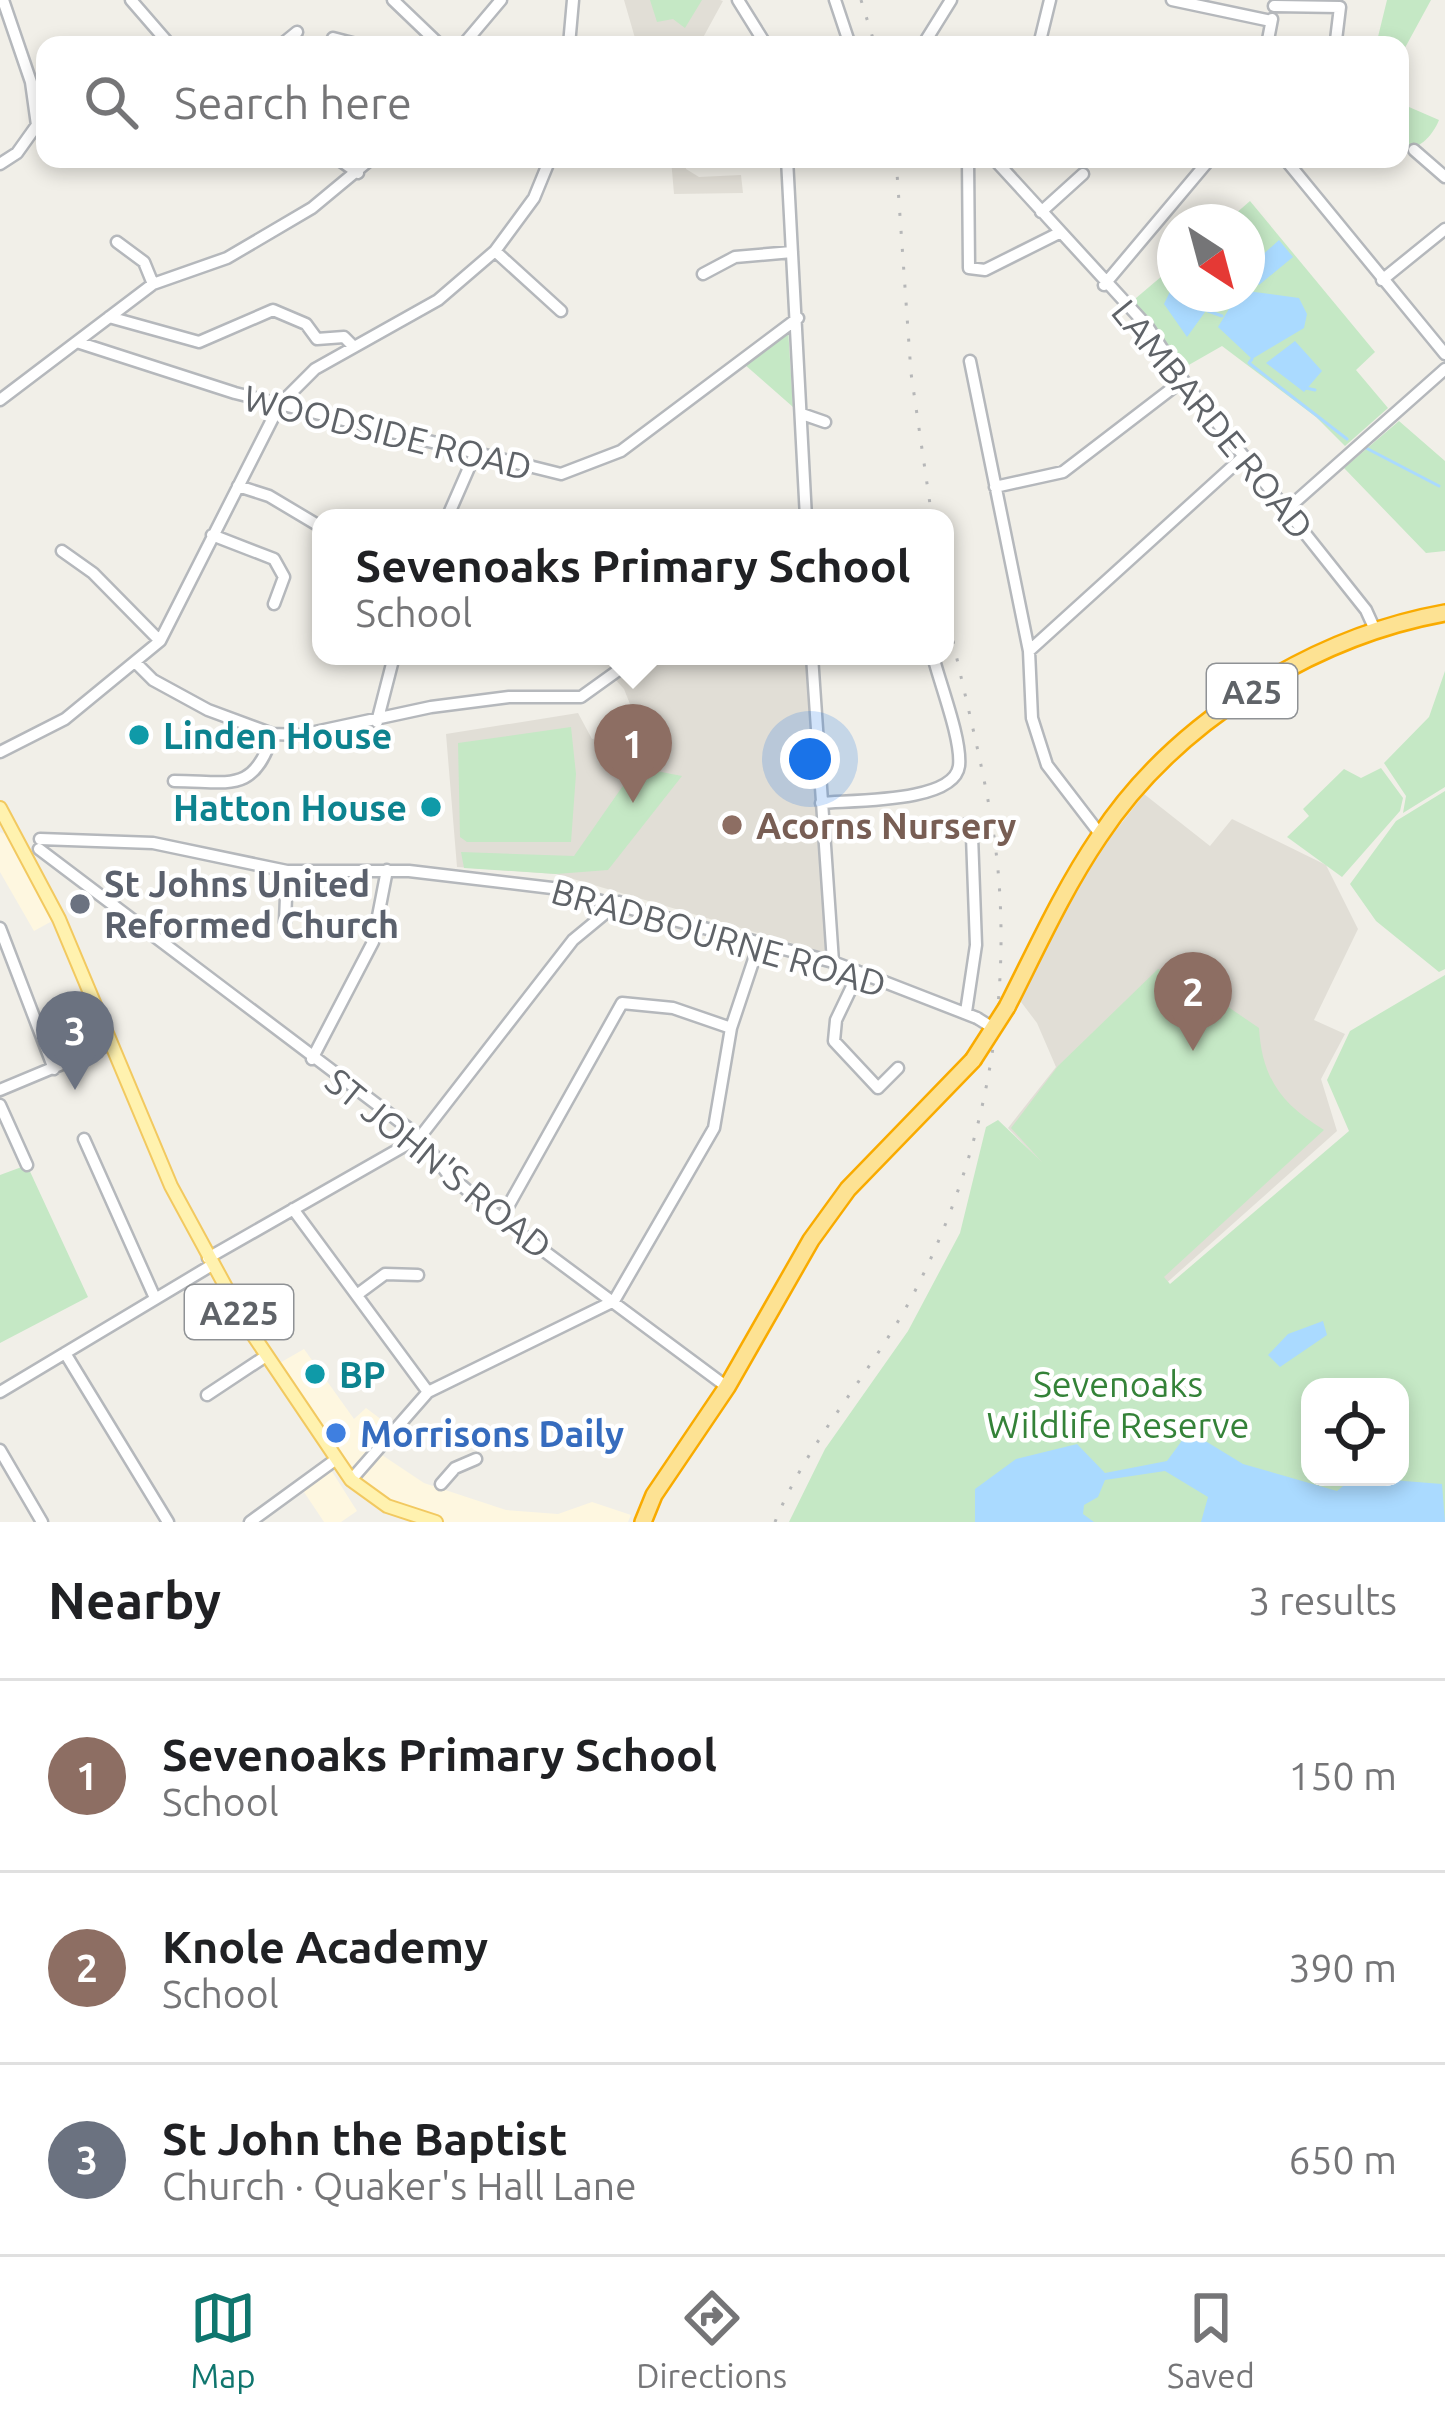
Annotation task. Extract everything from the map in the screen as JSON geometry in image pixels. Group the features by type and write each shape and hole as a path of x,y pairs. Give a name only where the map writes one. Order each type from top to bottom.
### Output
{"highway":[{"name":"A25","path":"643,1522 666,1475 727,1387 795,1264 848,1189 973,1060 1100,834 1133,793 1212,719 1268,680 1376,632 1445,613"}],"main road":[{"name":"A225","path":"0,808 10,830 36,848 110,1044 210,1262 266,1356 351,1480 387,1506 436,1522"}],"street":[{"path":"3,0 31,82 36,118"},
{"path":"131,0 162,36"},
{"path":"393,0 431,36"},
{"path":"471,36 501,0"},
{"path":"569,36 573,0"},
{"path":"738,0 760,36"},
{"path":"835,0 847,36"},
{"path":"929,36 951,0"},
{"path":"1041,36 1050,0"},
{"path":"1172,0 1271,21"},
{"path":"1268,36 1274,3 1341,4 1337,36"},
{"path":"292,36 297,32"},
{"path":"0,164 17,153 36,126"},
{"path":"1414,150 1445,177"},
{"path":"351,168 358,173"},
{"path":"0,400 153,284 227,258 312,208 363,168"},
{"path":"0,752 65,719 160,641 280,404 315,369 438,300 495,251 534,198 546,168"},
{"path":"787,168 806,509"},
{"path":"968,168 969,268 985,270 1059,232"},
{"name":"LAMBARDE ROAD","path":"1002,168 1156,338 1183,380 1366,610 1376,632"},
{"path":"1195,168 1197,172"},
{"path":"1104,285 1201,168"},
{"path":"1292,168 1445,354"},
{"path":"1041,212 1083,174"},
{"path":"1382,280 1445,229"},
{"path":"117,242 144,262 153,284"},
{"path":"495,251 561,311"},
{"path":"703,274 735,256 792,252"},
{"path":"110,317 200,342 273,310 306,324 317,339 344,337 354,346"},
{"name":"WOODSIDE ROAD","path":"80,343 280,404 543,473 570,472 599,463 799,318"},
{"path":"970,361 1029,651 1032,718 1047,765 1100,834"},
{"path":"1286,510 1445,369"},
{"path":"995,488 1064,472 1183,380"},
{"path":"802,414 825,422"},
{"path":"450,509 475,454"},
{"path":"1029,651 1244,456"},
{"path":"238,486 269,496 312,522"},
{"path":"212,535 276,555 284,578 274,604"},
{"path":"62,551 87,563 160,641"},
{"path":"137,664 177,696 274,734 376,722 470,702 581,697 625,665"},
{"path":"376,722 392,665"},
{"path":"813,665 833,962"},
{"path":"821,802 937,792 954,779 959,761 935,665"},
{"path":"174,781 244,782 262,768 274,734"},
{"path":"967,824 976,945 971,1015"},
{"name":"BRADBOURNE ROAD","path":"10,830 36,848 153,843 287,871 387,870 469,876 619,902 833,962 971,1015 993,1028"},
{"name":"ST JOHN'S ROAD","path":"36,848 420,1137 447,1173 501,1219 727,1387"},
{"path":"312,1060 373,942 387,870"},
{"path":"285,922 287,871"},
{"path":"0,1392 293,1209 420,1137 573,940 619,902"},
{"path":"288,908 302,911"},
{"path":"0,928 53,1069"},
{"path":"351,1480 428,1392 614,1301 715,1128 731,1028 759,944"},
{"path":"859,972 836,1020 834,1041 878,1088 898,1068"},
{"path":"501,1219 622,1003 673,1008 731,1028"},
{"path":"0,1090 110,1044"},
{"path":"0,1105 28,1166"},
{"path":"84,1139 155,1298"},
{"path":"293,1209 428,1392"},
{"path":"358,1294 385,1274 418,1275"},
{"path":"65,1353 168,1522"},
{"path":"206,1395 266,1356"},
{"path":"0,1450 42,1522"},
{"path":"250,1522 334,1460"},
{"path":"441,1484 455,1468 476,1460"},
{"path":"387,1506 394,1522"}],"shaded area":[{"path":"624,0 723,1 704,36 634,36"},
{"path":"672,168 686,168 699,177 741,175 743,193 674,194"},
{"path":"628,665 807,665 826,953 556,874 457,867 446,734 578,713 592,739 641,732 624,689 613,677"},
{"path":"1144,794 1210,846 1232,819 1326,865 1358,929 1314,1020 1345,1034 1321,1079 1337,1131 1162,1287 1008,1128 1056,1067 1037,1023 1018,998 1076,882"},
{"path":"0,832 14,837 54,920 34,931 0,872"},
{"path":"304,1349 354,1419 366,1408 390,1426 373,1449 424,1483 506,1510 558,1514 592,1502 631,1515 628,1522 445,1522 383,1500 357,1479 278,1364"},
{"path":"331,1470 357,1511 341,1522 324,1522 302,1489"}],"green space":[{"path":"650,0 702,0 685,28 673,19 657,22"},
{"path":"1387,0 1431,0 1409,40 1409,36 1378,36"},
{"path":"1409,107 1439,120 1433,132 1409,149"},
{"path":"1265,219 1375,352 1356,370 1388,408 1345,446 1316,417 1222,346 1180,370 1129,304 1157,280 1157,312 1265,312"},
{"path":"788,328 793,407 744,364"},
{"path":"1399,421 1445,461 1445,551 1426,553 1344,468"},
{"path":"1445,671 1445,787 1403,813 1406,796 1384,763 1429,717"},
{"path":"571,727 576,774 571,842 467,842 460,837 458,743"},
{"path":"636,767 682,776 608,870 556,874 464,868 461,852 574,856"},
{"path":"1381,768 1403,798 1400,811 1342,877 1287,837 1309,816 1303,809 1344,769 1361,778"},
{"path":"1445,791 1445,969 1439,972 1376,921 1350,884 1396,821"},
{"name":"Sevenoaks Wildlife Reserve","path":"1158,969 1196,985 1259,1028 1264,1061 1277,1088 1296,1110 1324,1130 1164,1277 1170,1284 1349,1131 1327,1080 1350,1031 1445,975 1445,1522 789,1522 825,1449 908,1331 960,1233 986,1127 998,1120 1042,1162 1011,1128 1058,1066"},
{"path":"27,1165 88,1297 0,1343 0,1175"}],"water":[{"path":"1279,240 1293,257 1265,280 1265,253"},
{"path":"1265,293 1299,298 1307,314 1304,328 1252,359 1218,327 1227,312 1265,312"},
{"path":"1170,312 1205,312 1187,337"},
{"path":"1295,341 1322,371 1304,392 1266,363"},
{"path":"1323,1321 1327,1335 1280,1367 1268,1355 1288,1334"},
{"path":"1189,1431 1243,1464 1301,1481 1301,1486 1337,1491 1343,1486 1409,1486 1409,1481 1442,1484 1445,1522 1201,1522 1208,1497 1165,1471 1105,1480 1098,1497 1084,1505 1083,1514 1094,1522 975,1522 975,1489 1016,1459 1077,1444 1105,1473 1167,1461"}],"waterway":[{"path":"1211,312 1222,316"},
{"path":"1252,359 1249,363 1347,439"},
{"path":"1306,388 1315,390"},
{"path":"1366,448 1439,486"}],"railway":[{"path":"861,0 872,36"},
{"path":"897,168 911,373 931,509"},
{"path":"775,1522 806,1461 917,1287 959,1188 987,1084 1000,977 998,870 954,642"}],"place":[{"name":"Linden House","path":"139,735"},
{"name":"Sevenoaks Primary School","path":"633,803"},
{"name":"Hatton House","path":"431,807"},
{"name":"Acorns Nursery","path":"732,825"},
{"name":"St Johns United Reformed Church","path":"80,904"},
{"name":"Knole Academy","path":"1193,1051"},
{"name":"St John the Baptist","path":"75,1090"},
{"name":"BP","path":"315,1374"},
{"name":"Morrisons Daily","path":"336,1433"}]}
